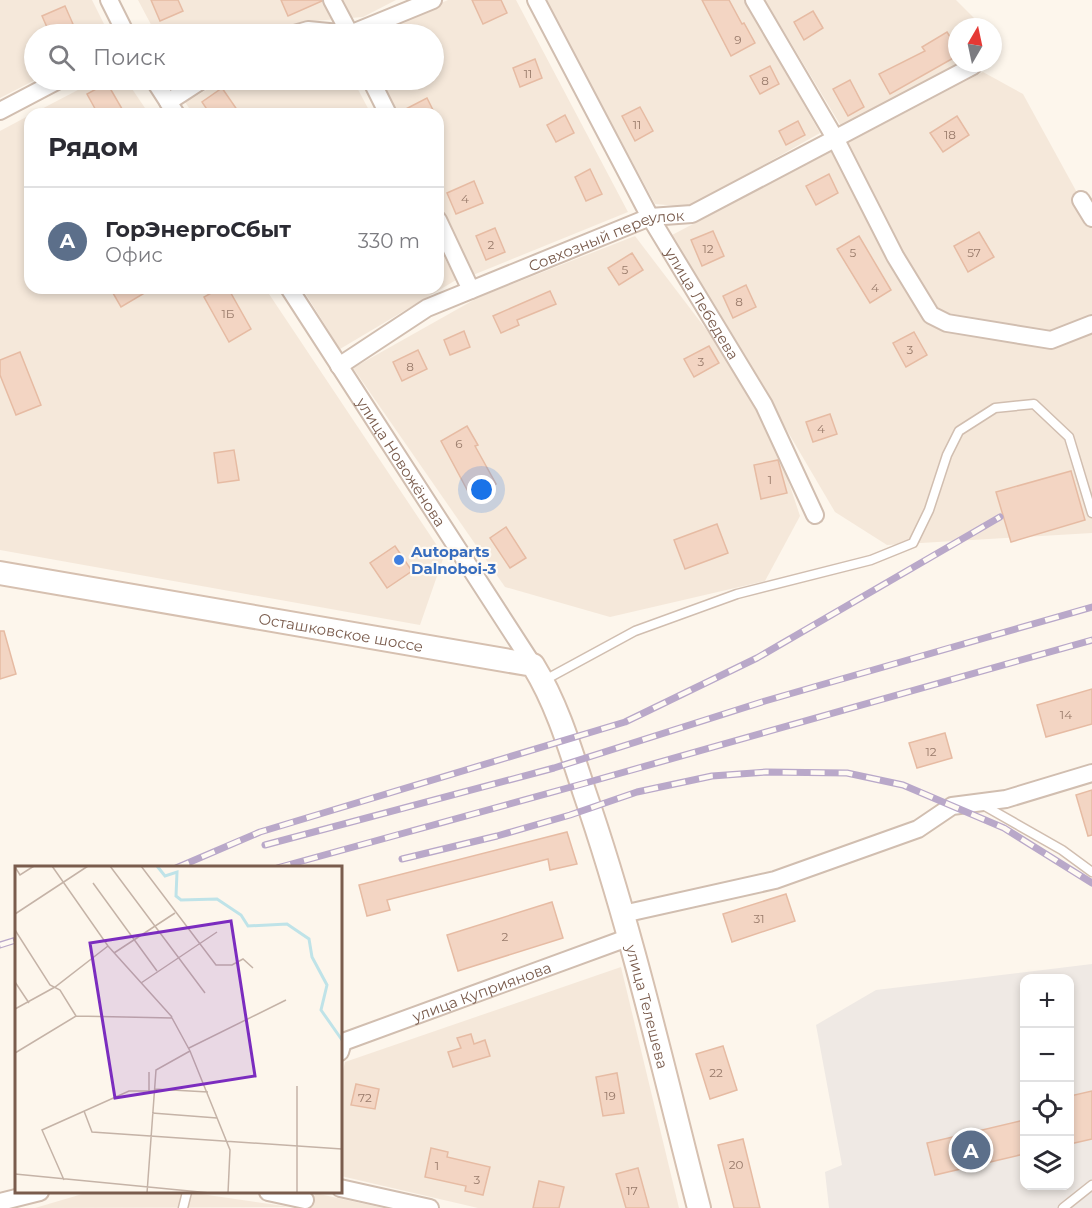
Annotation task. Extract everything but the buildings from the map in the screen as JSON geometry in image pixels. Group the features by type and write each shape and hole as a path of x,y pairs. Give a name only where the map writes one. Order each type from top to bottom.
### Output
{"street":[{"path":"109,0 121,24"},
{"path":"332,0 345,24"},
{"path":"374,24 433,0"},
{"name":"улица Лебедева","path":"536,0 650,218 764,405 815,514"},
{"path":"754,0 835,138 895,256 931,315 947,323 1051,340 1092,324"},
{"name":"Совхозный переулок","path":"339,366 427,308 650,218 692,214 962,72"},
{"path":"0,111 40,90"},
{"path":"160,90 172,108 191,90"},
{"path":"376,90 385,108"},
{"path":"1081,200 1092,218"},
{"path":"444,233 471,290"},
{"name":"улица Новожёнова","path":"293,294 538,673"},
{"name":"Осташковское шоссе","path":"0,573 538,673"},
{"name":"улица Телешева","path":"538,673 571,748 591,807 630,937 699,1208"},
{"path":"623,914 775,880 918,829 952,806 1006,799 1092,773"},
{"name":"улица Куприянова","path":"342,1045 343,1042 630,937"},
{"path":"342,1188 430,1208"},
{"path":"0,1202 33,1193"},
{"path":"274,1193 305,1200"}],"lane":[{"path":"538,673 635,631 737,594 871,560 913,543 929,510 947,455 958,431 995,408 1034,404 1069,436 1092,513"},
{"path":"979,803 1062,850 1092,873"},
{"path":"1063,1208 1092,1185"},
{"path":"183,1208 187,1193"}],"shaded area":[{"path":"0,0 92,0 104,24 24,24 24,86 0,98"},
{"path":"138,0 396,0 363,17 296,24 151,24"},
{"path":"448,0 516,0 628,212 473,275 444,215 444,108 392,108 383,90 444,90 444,24 393,24"},
{"path":"545,0 744,0 820,133 689,207 655,204"},
{"path":"765,0 956,0 974,18 948,18 948,70 841,126"},
{"path":"983,72 1023,94 1092,220 1092,533 887,545 835,512 672,235"},
{"path":"78,90 133,90 145,108 43,108"},
{"path":"206,90 358,90 368,108 189,108 185,102"},
{"path":"24,118 24,294 269,294 444,556 420,625 0,550 0,131"},
{"path":"635,236 737,370 772,432 800,516 765,581 610,617 505,587 353,368 479,297"},
{"path":"444,257 456,280 444,287"},
{"path":"306,294 432,294 340,349"},
{"path":"1092,964 1092,1208 829,1208 825,1172 842,1165 816,1025 876,990"},
{"path":"621,967 679,1208 478,1208 342,1176 342,1075 345,1062"},
{"path":"86,1193 194,1193 290,1207 35,1208"},
{"path":"315,1193 383,1208 311,1208"}],"railway":[{"path":"181,866 260,832 625,722 757,658 1000,517"},
{"path":"265,845 554,768 765,701 1092,607"},
{"path":"284,866 1092,640"},
{"path":"402,859 497,836 570,815 637,792 712,776 766,772 847,773 903,785 1004,828 1092,883"},
{"path":"0,945 15,940"}],"place":[{"name":"Autoparts Dalnoboi-3","path":"399,560"},
{"name":"ГорЭнергоСбыт","path":"971,1150"}]}
